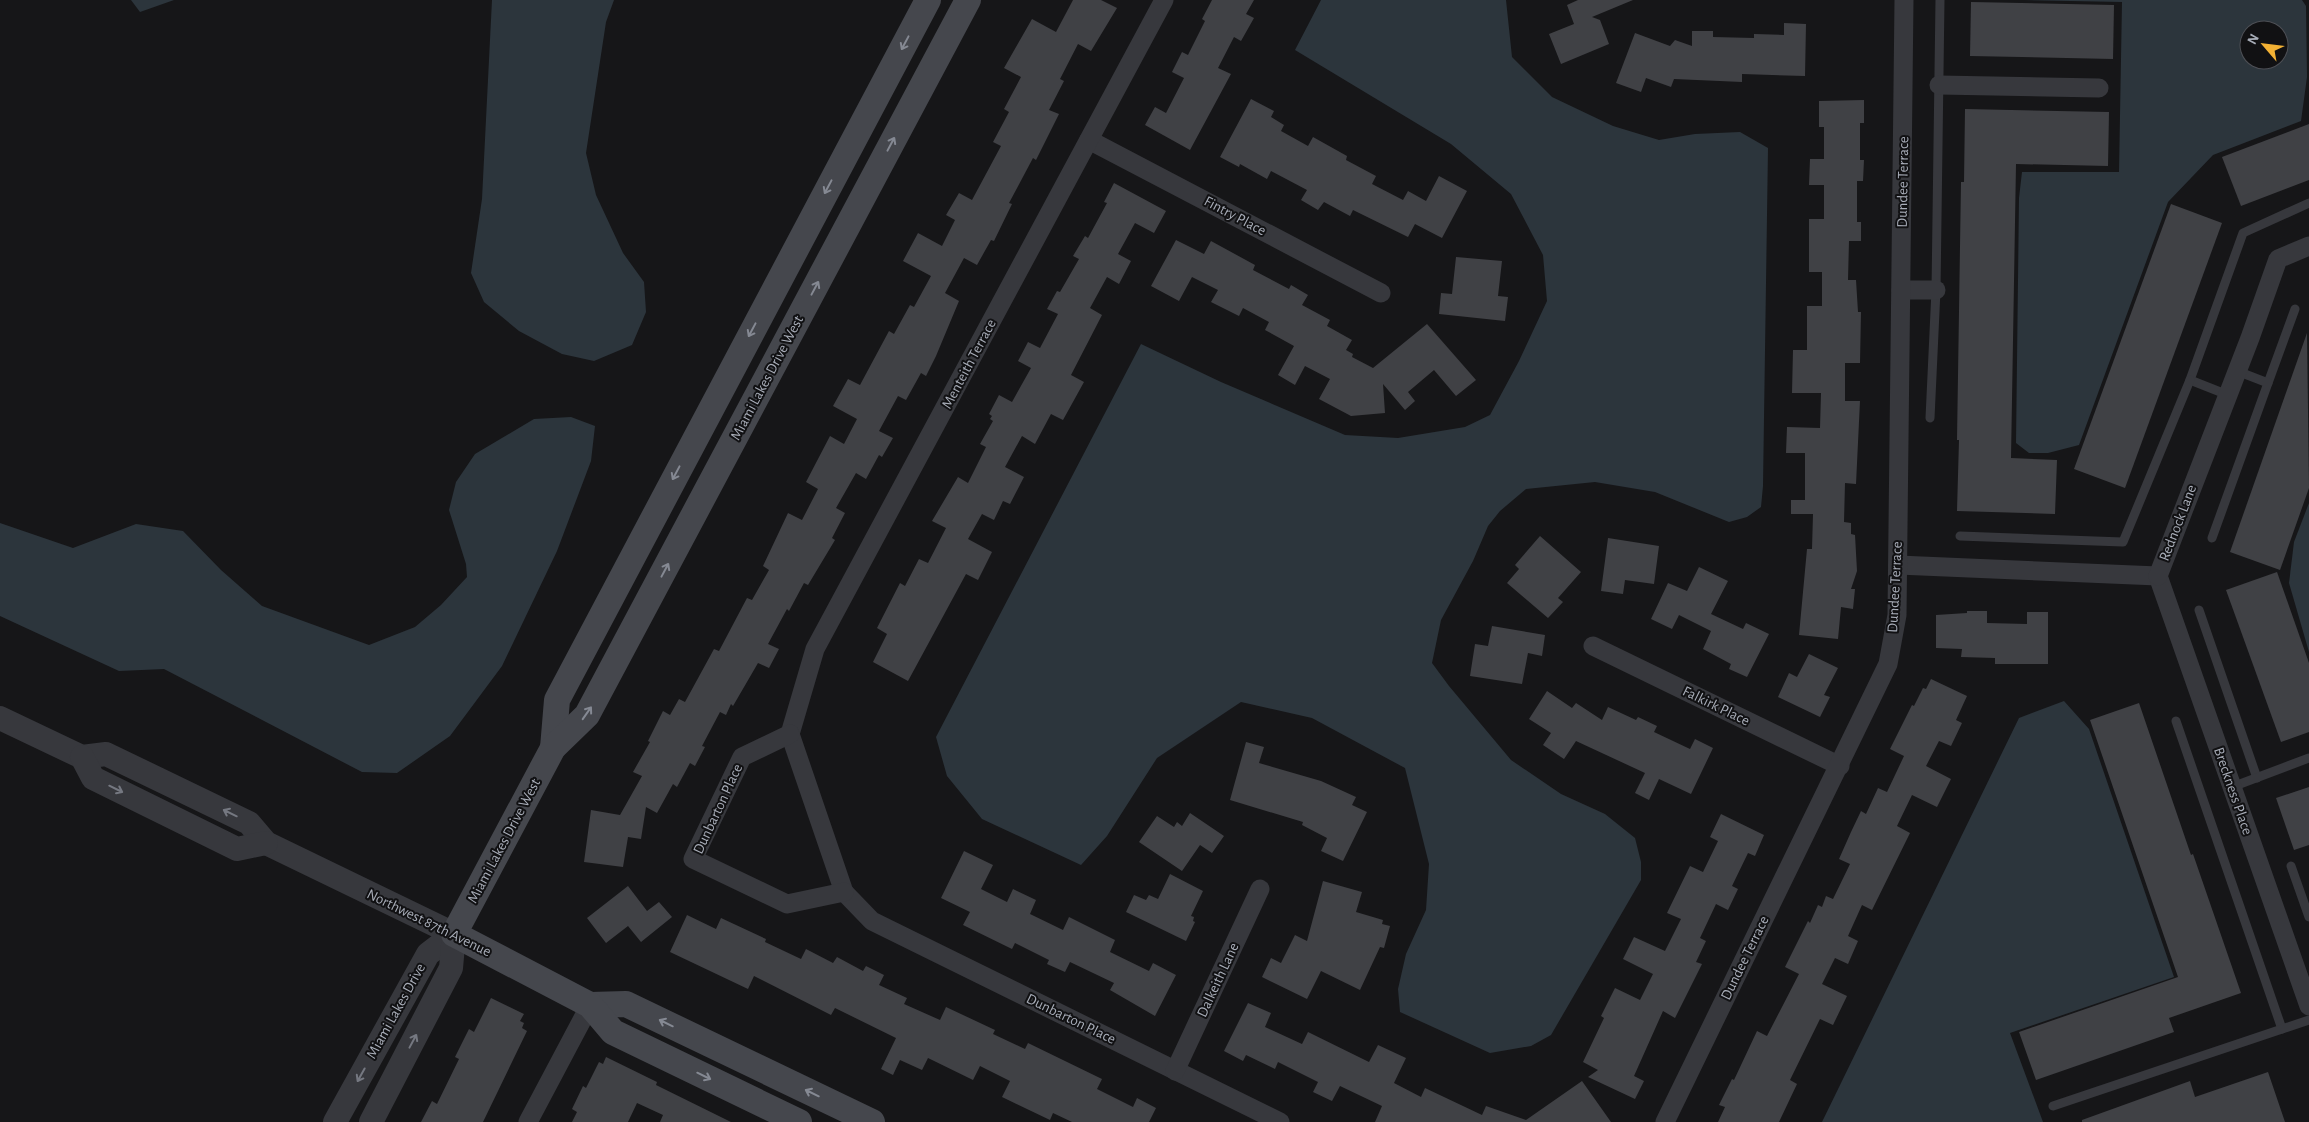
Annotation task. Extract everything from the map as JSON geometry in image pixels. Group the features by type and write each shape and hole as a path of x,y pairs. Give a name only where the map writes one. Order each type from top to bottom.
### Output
{"main road":[{"name":"Miami Lakes Drive West","path":"553,748 557,700 561,692 928,0"},
{"name":"Miami Lakes Drive West","path":"454,934 553,748 587,715 968,0"},
{"name":"Northwest 87th Avenue","path":"454,934 590,1005 614,1032 800,1122"},
{"name":"Northwest 87th Avenue","path":"590,1005 626,1004 841,1116 872,1122"}],"street":[{"name":"Menteith Terrace","path":"790,734 815,649 1164,0"},
{"name":"Dundee Terrace","path":"1664,1122 1840,766 1888,664 1897,615 1904,0"},
{"path":"1939,85 2099,88"},
{"name":"Fintry Place","path":"1089,140 1381,293"},
{"name":"Rednock Lane","path":"1898,565 2158,576 2237,372 2278,259 2309,246"},
{"path":"1902,290 1936,290"},
{"name":"Breckness Place","path":"2158,576 2309,1006"},
{"name":"Falkirk Place","path":"1593,646 1840,766"},
{"name":"Northwest 87th Avenue","path":"0,718 82,757 106,754 250,823 266,843 454,934"},
{"name":"Dunbarton Place","path":"844,892 787,904 693,859 742,757 790,734 844,892 872,921 1280,1122"},
{"name":"Dalkeith Lane","path":"1175,1070 1260,889"},
{"name":"Miami Lakes Drive","path":"335,1122 428,954 454,934"},
{"name":"Miami Lakes Drive","path":"371,1122 452,968 454,934"},
{"path":"528,1122 590,1005"}],"lane":[{"path":"1930,418 1936,290 1940,0"},
{"path":"1960,536 2123,542 2190,380 2243,233 2309,202"},
{"path":"2212,538 2295,309"},
{"path":"2237,372 2268,382"},
{"path":"2190,380 2228,395"},
{"path":"2199,610 2257,778"},
{"path":"2176,721 2282,1029"},
{"path":"2232,787 2309,758"},
{"path":"2291,866 2309,917"},
{"path":"2053,1106 2309,1020"}],"shaded area":[{"path":"131,0 174,0 140,12"},
{"path":"492,0 614,0 606,22 586,153 596,195 623,253 644,282 646,312 632,345 594,361 562,354 519,331 484,302 471,273 482,199"},
{"path":"1321,0 1506,0 1512,57 1552,97 1613,126 1659,140 1695,134 1740,132 1768,148 1763,486 1761,507 1747,517 1729,522 1655,492 1595,482 1526,489 1500,511 1488,526 1473,561 1441,620 1432,663 1449,686 1511,760 1561,794 1605,814 1635,838 1641,862 1641,880 1551,1035 1531,1046 1490,1053 1400,1012 1398,989 1406,954 1426,910 1429,864 1405,768 1312,718 1241,702 1157,758 1107,836 1081,865 982,819 947,776 936,737 1141,344 1221,382 1345,435 1398,438 1465,427 1490,415 1519,361 1547,301 1543,255 1511,194 1451,144 1295,50"},
{"path":"2024,0 2302,0 2306,6 2307,77 2301,121 2213,155 2168,202 2079,445 2048,453 2029,453 2016,443 2019,198 2022,172 2119,172 2122,2"},
{"path":"571,417 595,426 591,461 557,551 502,666 450,736 397,773 362,772 164,669 119,671 0,616 0,523 73,548 136,524 183,531 221,570 262,606 369,645 415,627 441,605 467,577 466,564 449,510 456,482 475,454 534,419"},
{"path":"2309,503 2309,652 2289,583 2294,542"},
{"path":"2064,701 2089,729 2174,977 2010,1033 2043,1122 1822,1122 2019,718"}],"building":[{"path":"1073,0 1101,0 1117,8 1091,51 1078,44 1060,79 1064,81 1049,110 1059,114 1036,160 1033,158 1009,203 1012,204 994,241 991,240 977,265 964,258 945,293 959,301 936,356 926,376 921,373 906,400 898,396 879,431 893,438 882,457 879,455 866,479 856,473 836,508 845,513 832,538 835,540 808,585 804,583 789,611 787,609 768,644 779,649 769,668 758,663 733,706 731,704 726,715 720,712 702,746 705,747 695,766 690,763 677,787 673,784 657,813 646,807 641,839 628,837 623,867 584,862 591,810 620,815 642,776 633,772 650,742 648,741 663,711 670,715 679,699 685,702 714,649 719,651 747,598 752,600 769,570 763,566 788,513 802,520 818,489 806,482 830,436 844,444 857,419 833,406 848,379 860,385 889,331 894,334 910,305 914,307 931,276 903,261 918,233 942,246 955,220 946,215 959,193 972,200 1001,146 993,142 1009,112 1004,109 1021,77 1004,68 1032,19 1056,32"},
{"path":"1212,0 1254,0 1246,14 1254,18 1241,41 1234,37 1218,68 1231,74 1190,150 1145,125 1155,107 1166,113 1184,78 1172,72 1182,52 1188,55 1205,21 1202,19"},
{"path":"1578,0 1633,0 1592,17 1600,20 1609,44 1561,64 1549,34 1574,24 1567,5"},
{"path":"1971,2 2114,5 2113,59 1970,56"},
{"path":"1784,23 1806,24 1805,76 1742,74 1742,82 1674,79 1671,87 1646,78 1641,92 1616,83 1635,33 1670,46 1675,40 1692,46 1692,31 1713,31 1713,37 1754,38 1754,34 1784,35"},
{"path":"1251,99 1274,111 1271,117 1284,125 1281,131 1308,146 1313,137 1347,156 1346,160 1376,176 1372,184 1403,200 1408,191 1426,201 1439,176 1467,191 1442,238 1415,224 1408,237 1353,210 1350,216 1324,202 1318,210 1301,200 1307,190 1271,171 1267,179 1240,164 1239,167 1220,157"},
{"path":"1864,100 1864,123 1860,123 1860,160 1864,160 1863,181 1857,181 1857,222 1861,222 1861,241 1849,241 1848,280 1856,280 1858,312 1861,312 1860,363 1845,363 1845,401 1860,401 1856,484 1845,483 1844,522 1851,523 1851,534 1855,535 1857,571 1851,589 1855,589 1853,609 1841,607 1838,639 1799,635 1807,549 1812,549 1813,514 1791,514 1791,500 1805,500 1805,453 1786,453 1787,427 1820,428 1821,393 1792,393 1793,350 1807,350 1807,306 1822,306 1822,272 1809,272 1809,219 1824,219 1824,185 1809,185 1810,159 1824,159 1824,127 1819,127 1819,101"},
{"path":"1965,109 2109,112 2108,166 2016,164 2011,458 2057,460 2055,514 1957,511 1961,182 1964,182"},
{"path":"2309,124 2309,180 2241,206 2222,157"},
{"path":"1114,183 1166,211 1154,233 1135,223 1118,254 1131,261 1119,284 1107,277 1090,308 1102,315 1071,375 1084,382 1063,420 1051,414 1035,444 1022,436 1005,467 1024,477 1010,504 1003,501 994,520 982,514 968,539 992,552 978,580 966,574 908,681 873,662 887,634 877,628 900,583 905,586 919,559 928,563 946,528 932,521 958,477 968,483 986,447 980,444 993,421 990,419 992,416 989,414 999,395 1012,402 1031,368 1018,361 1028,342 1040,348 1058,314 1047,309 1057,291 1060,292 1079,259 1073,256 1085,236 1088,238 1107,203 1104,202"},
{"path":"2171,204 2222,223 2125,488 2074,469"},
{"path":"1176,240 1204,254 1211,241 1255,265 1253,270 1289,289 1291,285 1308,295 1302,305 1330,320 1327,326 1352,340 1346,350 1353,354 1352,357 1373,368 1427,324 1476,380 1456,396 1434,370 1408,392 1415,401 1405,410 1383,384 1385,413 1351,416 1319,399 1330,379 1305,366 1295,385 1278,375 1294,346 1265,330 1269,322 1243,308 1239,316 1211,302 1218,290 1192,277 1179,301 1151,286"},
{"path":"1456,257 1502,261 1498,296 1508,297 1505,321 1439,314 1441,293 1452,294"},
{"path":"2307,333 2309,488 2280,570 2230,552"},
{"path":"1540,536 1581,572 1558,598 1563,602 1548,618 1507,583 1519,569 1515,565"},
{"path":"1608,538 1659,546 1654,584 1625,580 1623,594 1601,591"},
{"path":"1699,567 1728,581 1711,614 1743,629 1746,623 1769,634 1747,677 1729,669 1731,664 1703,649 1711,631 1679,615 1672,629 1651,619 1668,583 1687,591"},
{"path":"2277,572 2309,663 2309,732 2281,742 2226,590"},
{"path":"1967,611 1987,611 1987,623 2027,624 2027,612 2048,612 2048,664 1995,664 1995,658 1961,657 1962,649 1936,648 1936,615 1967,613"},
{"path":"1492,626 1545,635 1542,656 1528,653 1522,684 1470,676 1475,644 1488,646"},
{"path":"1809,654 1838,668 1824,695 1830,697 1820,717 1778,697 1789,673 1797,677"},
{"path":"1931,679 1967,696 1956,720 1962,723 1951,746 1939,741 1926,766 1951,779 1937,807 1912,795 1897,826 1910,833 1872,910 1862,905 1848,936 1858,941 1848,964 1835,958 1822,984 1847,996 1833,1025 1820,1019 1790,1080 1797,1084 1779,1122 1718,1122 1725,1107 1719,1105 1732,1079 1734,1080 1757,1031 1767,1036 1799,974 1785,967 1808,921 1810,923 1818,905 1822,907 1826,896 1833,899 1850,864 1839,859 1861,811 1866,814 1878,788 1887,792 1904,756 1890,749 1912,705 1914,706 1923,688 1926,689"},
{"path":"1547,691 1572,708 1576,703 1602,720 1608,707 1636,720 1638,717 1657,726 1654,732 1690,749 1695,739 1713,748 1691,794 1659,779 1649,800 1635,793 1645,773 1576,741 1564,759 1543,745 1551,733 1529,719"},
{"path":"2139,703 2241,993 2169,1018 2174,1032 2036,1080 2019,1032 2178,977 2090,720"},
{"path":"1246,742 1264,747 1259,763 1321,781 1356,797 1352,805 1367,812 1343,861 1321,851 1327,838 1302,825 1303,822 1230,800"},
{"path":"2309,787 2309,845 2294,850 2276,798"},
{"path":"1190,813 1224,836 1212,853 1200,845 1182,871 1139,842 1157,816 1174,827 1177,822 1182,826"},
{"path":"1721,814 1764,835 1755,856 1748,853 1732,886 1738,889 1728,910 1716,904 1700,938 1706,941 1696,962 1702,964 1675,1018 1663,1011 1634,1076 1644,1081 1635,1099 1588,1077 1598,1070 1583,1062 1604,1018 1601,1016 1615,988 1640,1000 1653,974 1623,959 1634,937 1665,951 1681,919 1667,913 1690,866 1703,872 1718,841 1710,837"},
{"path":"964,851 993,865 981,889 1007,902 1013,889 1036,900 1030,914 1063,930 1069,917 1115,940 1110,952 1149,971 1153,963 1176,975 1155,1016 1110,990 1114,983 1070,962 1065,972 1047,964 1049,960 1015,943 1012,949 963,925 970,912 941,898"},
{"path":"1170,874 1203,891 1191,916 1194,917 1193,921 1195,922 1186,941 1126,912 1134,895 1146,900 1149,895 1158,899"},
{"path":"1323,881 1362,892 1356,912 1383,920 1382,924 1390,926 1384,948 1380,947 1360,990 1321,971 1307,999 1262,977 1271,958 1281,963 1295,935 1307,941"},
{"path":"628,886 647,911 659,902 672,917 641,942 628,926 606,943 587,918"},
{"path":"687,915 716,929 721,918 766,939 765,942 801,959 806,949 833,963 837,957 863,971 866,966 884,975 879,985 907,998 904,1004 940,1020 946,1007 995,1030 993,1034 1025,1049 1028,1043 1102,1079 1097,1089 1133,1107 1137,1098 1156,1108 1149,1122 1072,1122 1053,1113 1050,1120 1002,1097 1010,1081 980,1066 973,1080 928,1058 922,1070 900,1060 893,1075 881,1069 896,1038 835,1008 831,1015 754,976 748,989 670,952"},
{"path":"491,998 524,1014 520,1021 524,1023 522,1028 527,1031 483,1122 421,1122 432,1101 437,1104 459,1059 455,1057 469,1029 474,1032"},
{"path":"1248,1003 1271,1013 1265,1027 1302,1044 1308,1032 1369,1062 1378,1045 1406,1058 1394,1083 1421,1097 1425,1088 1482,1115 1486,1106 1526,1120 1582,1081 1611,1122 1375,1122 1382,1106 1340,1086 1332,1101 1313,1092 1318,1082 1278,1062 1275,1069 1246,1055 1243,1061 1224,1051"},
{"path":"606,1057 657,1082 656,1085 731,1122 660,1122 663,1115 637,1103 628,1122 572,1122 577,1112 572,1109 583,1086 586,1088 599,1062 603,1064"},
{"path":"2268,1072 2285,1122 2082,1122 2082,1120 2190,1081 2195,1097"}]}
